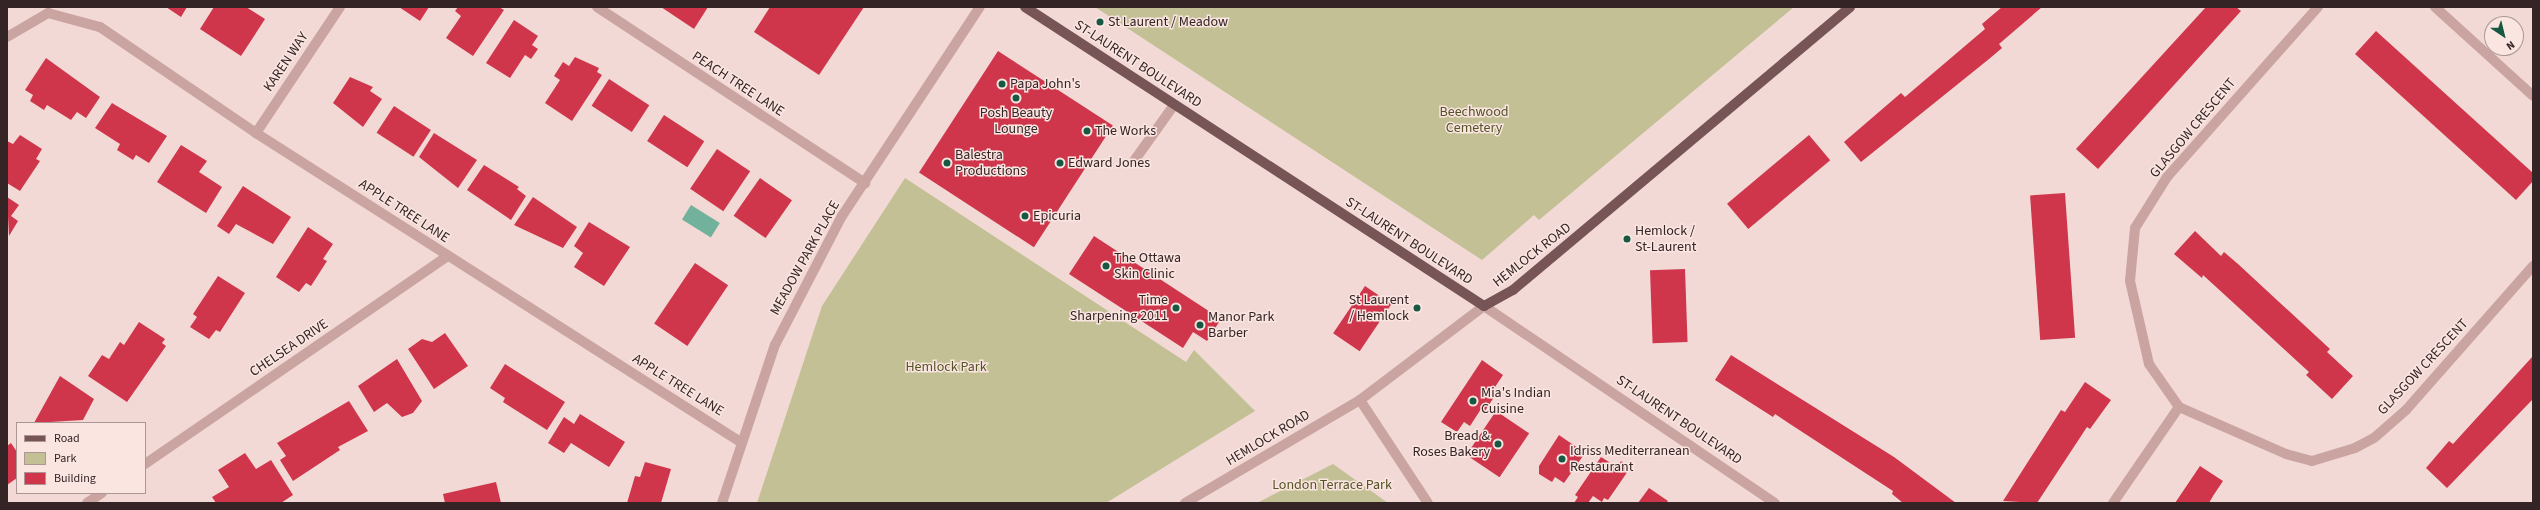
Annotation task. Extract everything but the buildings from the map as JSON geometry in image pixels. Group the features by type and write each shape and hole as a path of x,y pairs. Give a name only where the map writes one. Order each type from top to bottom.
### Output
{"main road":[{"name":"ST-LAURENT BOULEVARD","path":"1025,7 1484,306"},
{"name":"HEMLOCK ROAD","path":"1484,306 1513,290 1850,7"}],"street":[{"name":"KAREN WAY","path":"256,134 340,7"},
{"name":"PEACH TREE LANE","path":"597,7 866,183"},
{"name":"MEADOW PARK PLACE","path":"722,503 775,345 842,216 866,183 980,7"},
{"name":"GLASGOW CRESCENT","path":"2318,7 2167,177 2135,228 2130,281 2149,364 2179,407 2286,454 2312,461 2355,448 2374,438 2406,410 2533,266"},
{"path":"2435,7 2533,96"},
{"name":"APPLE TREE LANE","path":"7,37 48,13 100,27 256,134 742,442"},
{"path":"1134,161 1174,105"},
{"name":"CHELSEA DRIVE","path":"146,463 448,256"},
{"name":"HEMLOCK ROAD","path":"1185,503 1360,400 1484,306"},
{"name":"ST-LAURENT BOULEVARD","path":"1484,306 1775,503"},
{"path":"1360,400 1428,503"},
{"path":"2114,503 2179,407"},
{"path":"87,503 100,494"}],"green space":[{"name":"Beechwood Cemetery","path":"1095,7 1794,7 1539,220 1534,215 1482,260"},
{"name":"Hemlock Park","path":"905,178 1186,362 1194,350 1255,411 1106,503 757,503 822,306"},
{"name":"London Terrace Park","path":"1333,464 1388,503 1257,503"}],"shaded area":[{"path":"691,205 720,223 711,237 682,219"}],"place":[{"name":"St Laurent / Meadow","path":"1100,22"},
{"name":"Papa John's","path":"1002,84"},
{"name":"Posh Beauty Lounge","path":"1016,98"},
{"name":"The Works","path":"1087,131"},
{"name":"Balestra Productions","path":"947,163"},
{"name":"Edward Jones","path":"1060,163"},
{"name":"Epicuria","path":"1025,216"},
{"name":"Hemlock / St-Laurent","path":"1627,239"},
{"name":"The Ottawa Skin Clinic","path":"1106,266"},
{"name":"Time Sharpening 2011","path":"1176,308"},
{"name":"St Laurent / Hemlock","path":"1417,308"},
{"name":"Manor Park Barber","path":"1200,325"},
{"name":"Mia's Indian Cuisine","path":"1473,401"},
{"name":"Bread & Roses Bakery","path":"1498,444"},
{"name":"Idriss Mediterranean Restaurant","path":"1562,459"}]}
